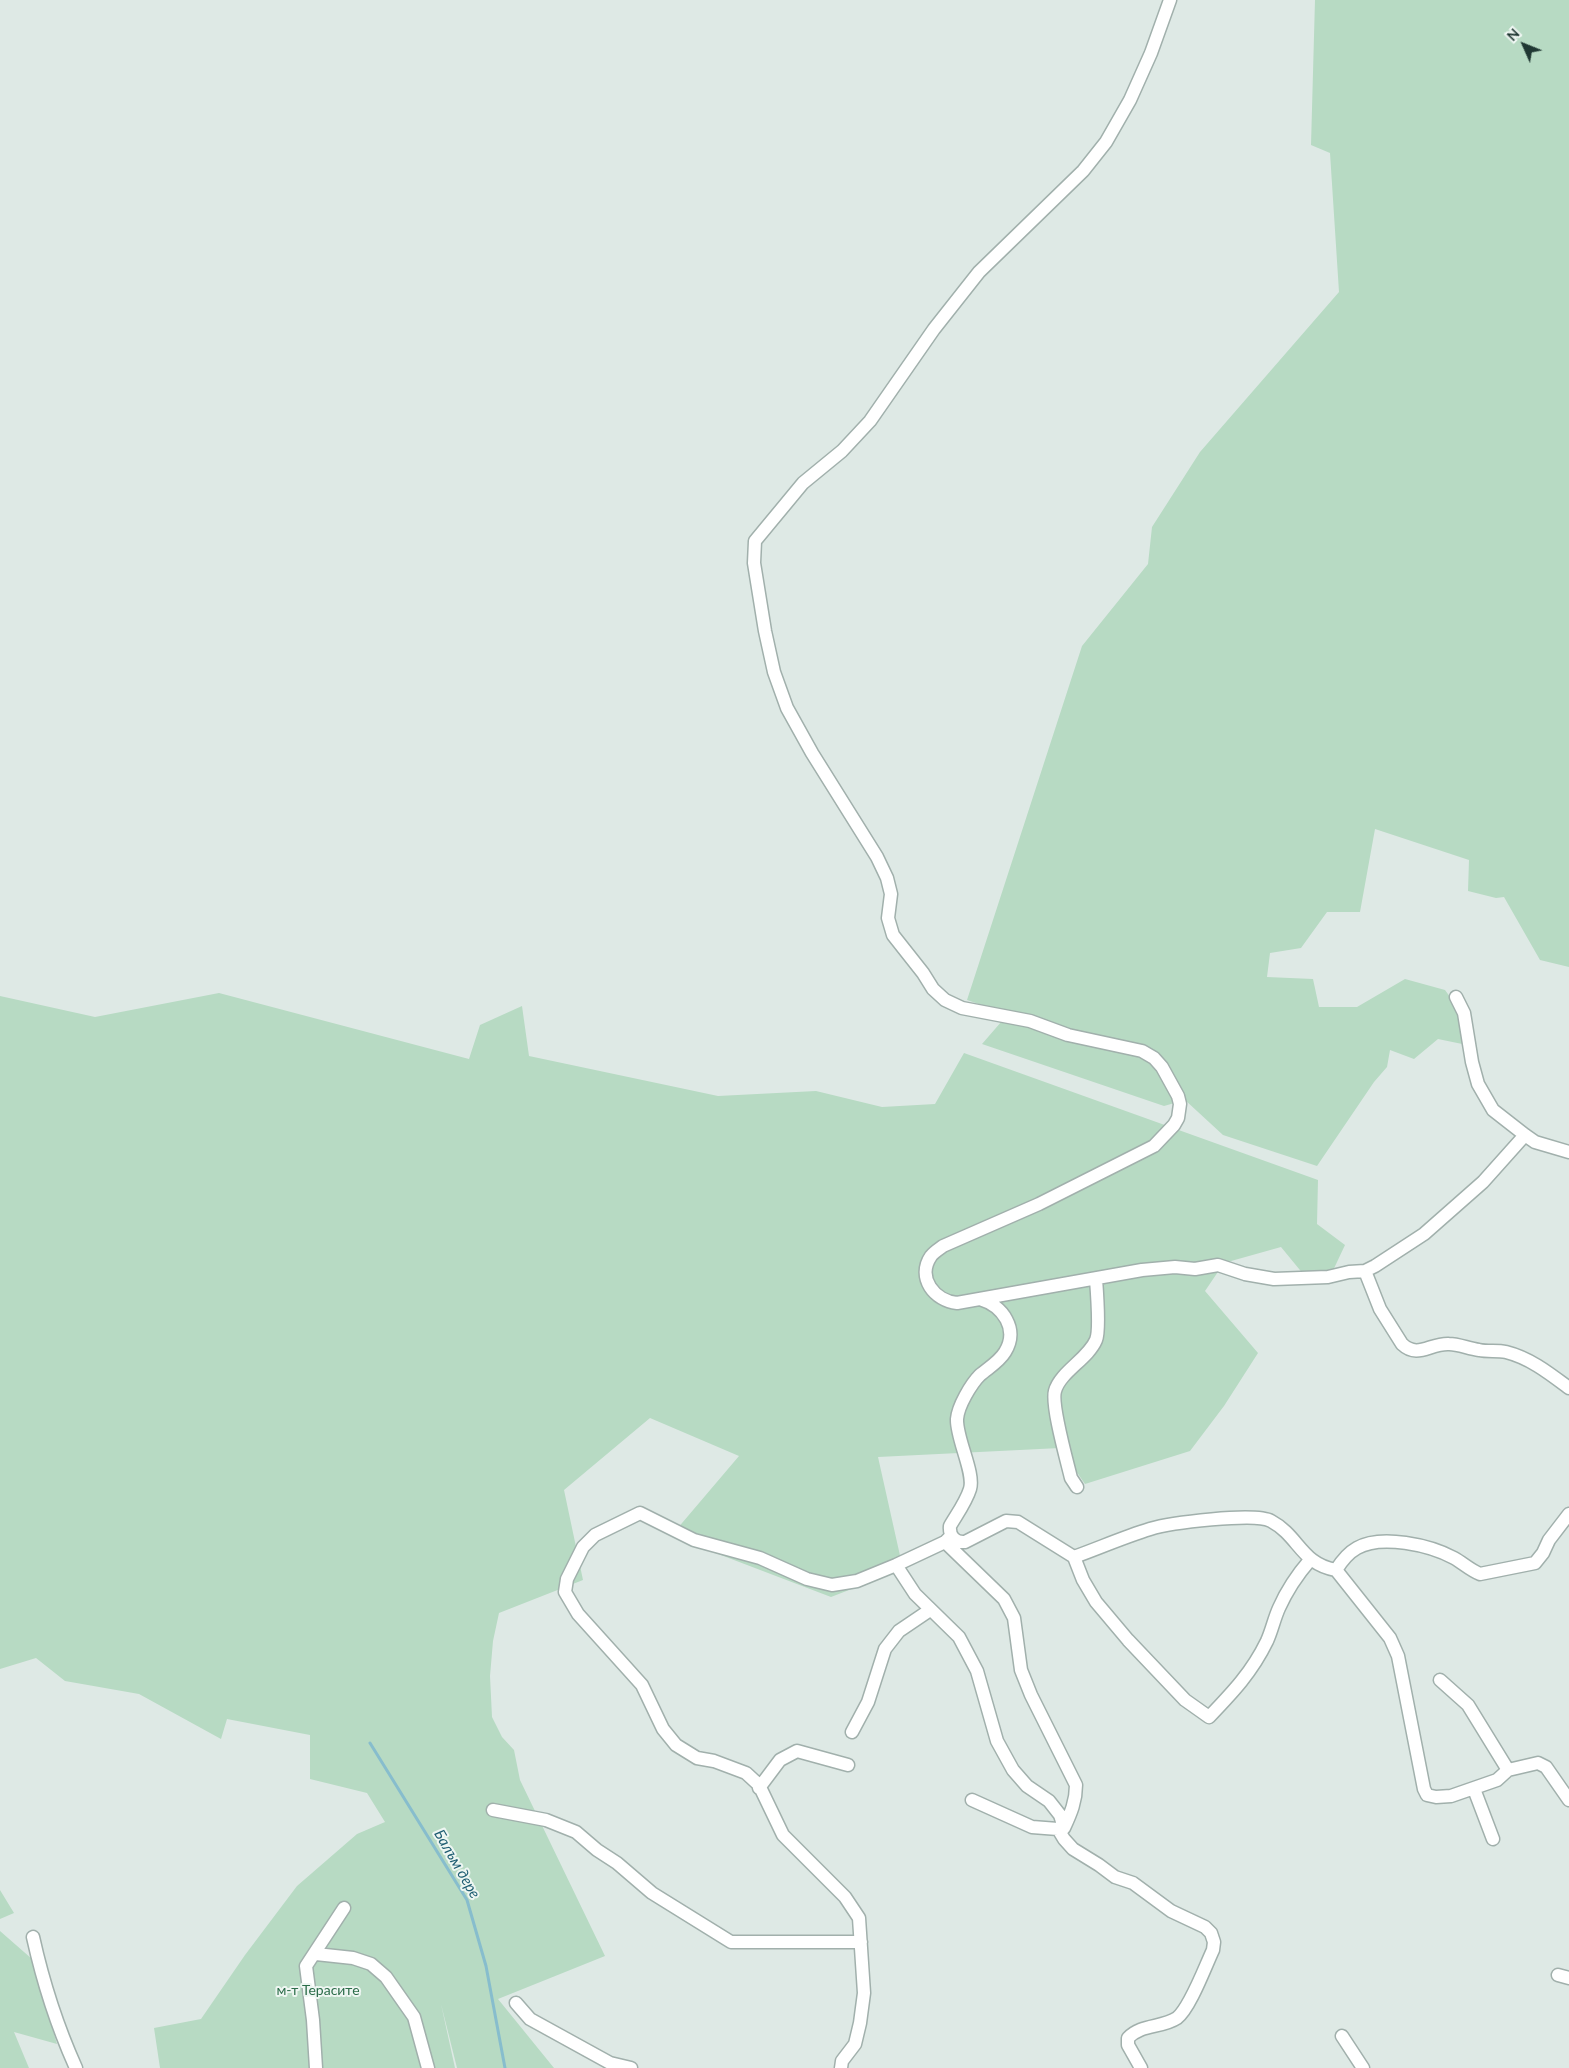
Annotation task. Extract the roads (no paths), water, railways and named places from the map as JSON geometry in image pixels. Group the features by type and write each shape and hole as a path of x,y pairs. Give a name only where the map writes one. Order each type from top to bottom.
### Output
{"street":[{"path":"1170,0 1144,69 1130,100 1106,142 1083,171 979,272 934,329 870,421 842,451 803,483 755,541 754,563 765,630 774,672 787,708 888,878 891,894 888,918 893,935 924,972 933,989 944,1000 962,1008 1030,1022 1068,1035 1142,1051 1154,1058 1162,1067 1178,1096 1180,1104 1178,1118 1169,1132 1154,1146 1039,1204 943,1246 932,1254 928,1261 926,1277 934,1293 949,1302 957,1303 1142,1270 1175,1267 1195,1269 1218,1265 1245,1274 1274,1279 1328,1277 1349,1272 1366,1271 1424,1234 1483,1182 1525,1135"},
{"path":"1456,997 1464,1013 1472,1062 1478,1084 1494,1110 1525,1135 1541,1144 1569,1152"},
{"path":"1366,1271 1380,1309 1407,1349 1417,1352 1436,1345 1450,1344 1480,1351 1504,1352 1526,1359 1569,1388"},
{"path":"1077,1487 1071,1478 1057,1416 1055,1391 1062,1380 1091,1350 1097,1338 1096,1279"},
{"path":"948,1539 950,1526 971,1488 969,1471 960,1442 957,1418 970,1389 978,1377 1005,1352 1009,1342 1010,1332 1004,1314 989,1302 980,1299"},
{"path":"840,2068 842,2061 855,2044 864,1993 859,1918 845,1896 783,1835 759,1785 746,1773 714,1761 697,1758 676,1745 663,1729 642,1685 578,1614 565,1592 567,1579 583,1547 595,1536 640,1513 694,1540 760,1558 815,1582 832,1585 857,1581 896,1565 948,1539 965,1542 1006,1522 1018,1522 1074,1557 1083,1580 1096,1602 1128,1640 1188,1703 1209,1717 1238,1688 1255,1663 1268,1640 1279,1608 1291,1584 1310,1560"},
{"path":"1336,1570 1340,1563 1359,1547 1394,1542 1428,1547 1454,1558 1472,1571 1480,1574 1535,1563 1543,1553 1549,1540 1569,1514"},
{"path":"1074,1557 1151,1529 1253,1516 1264,1517 1278,1525 1310,1560 1322,1568 1336,1570 1351,1587 1395,1647 1427,1795 1436,1798 1451,1796 1474,1789 1497,1780 1508,1770 1540,1756 1569,1800"},
{"path":"948,1539 1004,1599 1014,1618 1021,1670 1031,1695 1076,1785 1076,1798 1061,1828"},
{"path":"896,1565 915,1594 959,1636 973,1662 989,1707 997,1741 1013,1770 1027,1786 1049,1801 1060,1815 1064,1839 1073,1849 1099,1865 1114,1878 1133,1883 1171,1911 1205,1926 1211,1933 1214,1942 1213,1950 1185,2009 1176,2018 1134,2031 1128,2038 1128,2045 1141,2068"},
{"path":"852,1732 868,1702 885,1649 899,1631 930,1610"},
{"path":"1440,1680 1468,1705 1508,1770"},
{"path":"759,1788 780,1760 797,1751 848,1766"},
{"path":"1474,1789 1493,1839"},
{"path":"972,1800 1032,1828 1061,1828"},
{"path":"493,1810 546,1820 576,1832 596,1850 617,1863 652,1893 730,1942 862,1942"},
{"path":"316,2068 313,2020 306,1966 311,1957 316,1954 344,1908"},
{"path":"33,1937 60,2032 76,2068"},
{"path":"316,1954 353,1958 371,1964 386,1977 414,2017 428,2068"},
{"path":"516,2003 530,2019 610,2063 631,2068"},
{"path":"1342,2036 1363,2068"}],"waterway":[{"name":"Балъм дере","path":"370,1743 467,1900 486,1966 505,2068"}],"park label":[{"name":"м-т Терасите","path":"318,1990"}]}
